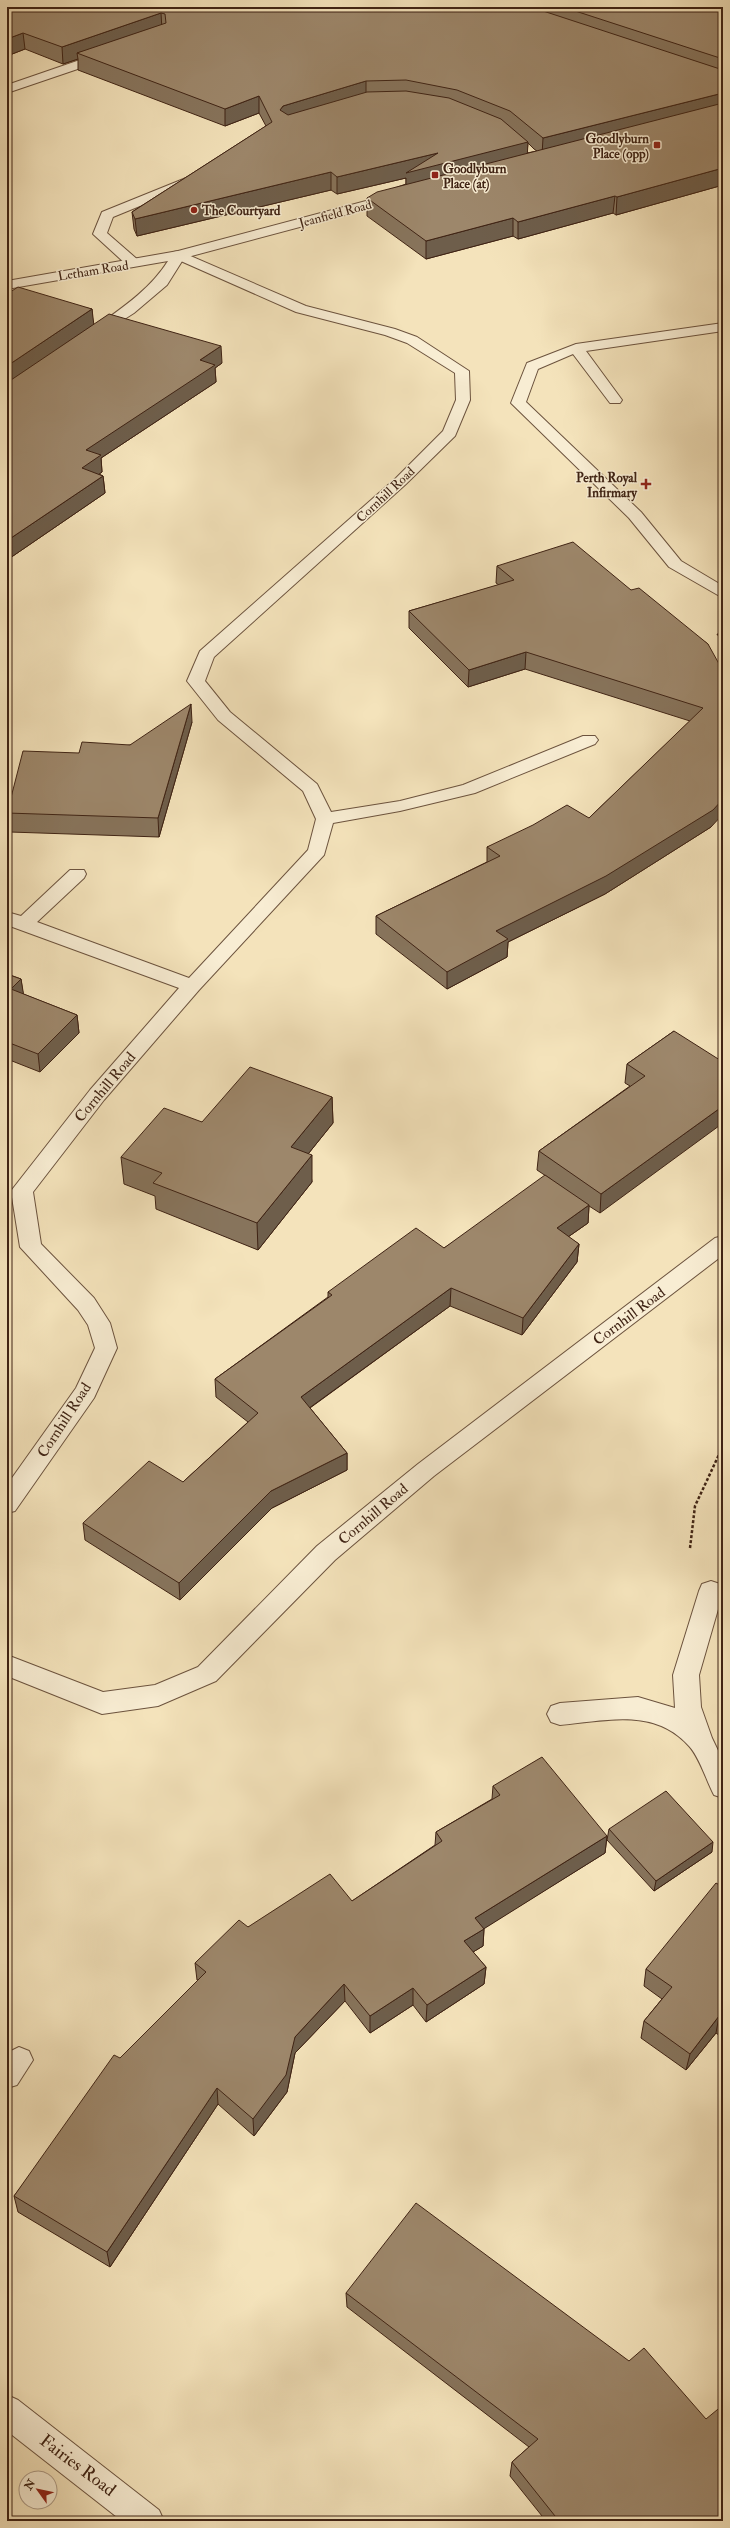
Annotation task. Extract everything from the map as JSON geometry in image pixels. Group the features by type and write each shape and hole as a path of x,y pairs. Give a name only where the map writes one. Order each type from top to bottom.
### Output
{"street":[{"path":"7,89 118,50"},
{"path":"133,263 100,234 107,215 192,180"},
{"name":"Jeanfield Road","path":"179,255 412,193"},
{"path":"83,342 129,310 162,282 179,255"},
{"name":"Letham Road","path":"7,285 179,255"},
{"name":"Cornhill Road","path":"7,1504 86,1392 106,1348 99,1323 86,1304 31,1247 14,1190 192,986 317,851 325,819 311,788 224,716 196,681 206,655 401,481 450,433 463,400 462,371 412,340 390,332 300,309 179,255"},
{"path":"723,327 576,348 532,366 518,403 635,515 675,564 723,593"},
{"path":"576,348 615,400"},
{"path":"325,819 400,806 469,789 589,740"},
{"path":"16,921 77,874"},
{"path":"16,921 192,986"},
{"name":"Cornhill Road","path":"7,1665 102,1703 158,1695 208,1674 338,1543 426,1470 723,1244"},
{"path":"711,1591 686,1674 688,1707 699,1739 723,1787"},
{"path":"560,1714 638,1708 655,1710 678,1720 699,1739"},
{"name":"Fairies Road","path":"7,2411 148,2521"}],"path":[{"path":"711,1591 691,1565 690,1523 696,1498 723,1446"}],"building":[{"path":"7,7 531,7 723,70 723,93 543,138 510,111 457,90 406,80 366,81 283,106 280,110 288,115 367,92 406,91 449,98 501,119 528,142 406,173 438,153 337,177 331,172 135,219 132,212 272,122 259,96 225,109 77,53 166,23 165,14 161,13 62,47 23,33 7,39"},
{"path":"563,7 723,7 723,59"},
{"path":"723,103 723,168 617,197 615,196 518,222 513,218 426,241 367,198 377,192"},
{"path":"18,287 92,309 7,366 7,294"},
{"path":"109,314 221,346 200,360 215,365 86,450 101,455 82,468 103,476 7,540 7,381 11,380"},
{"path":"573,542 631,590 639,588 708,644 723,671 723,799 713,810 606,876 496,931 508,939 447,972 376,916 500,856 487,847 533,825 567,805 589,818 703,708 526,652 469,670 409,611 514,580 497,566"},
{"path":"191,704 158,818 7,813 23,751 79,753 82,742 130,745"},
{"path":"7,974 21,979 11,989 77,1015 38,1054 7,1042"},
{"path":"674,1031 723,1062 723,1106 601,1194 539,1151 645,1076 627,1064"},
{"path":"250,1067 332,1097 291,1147 312,1155 257,1223 153,1183 162,1173 121,1157 164,1108 202,1122"},
{"path":"545,1175 589,1205 557,1228 579,1244 523,1318 451,1288 301,1397 347,1453 271,1491 179,1583 83,1523 149,1461 183,1482 258,1413 215,1379 332,1295 328,1292 416,1228 444,1248"},
{"path":"542,1757 607,1836 475,1918 484,1929 464,1941 486,1967 427,2005 413,1988 370,2016 344,1984 295,2037 286,2075 253,2119 217,2088 107,2252 14,2196 114,2055 120,2058 206,1972 195,1963 239,1920 248,1927 330,1874 352,1901 442,1841 436,1832 500,1795 493,1786"},
{"path":"666,1791 713,1842 656,1881 609,1829"},
{"path":"716,1883 723,1887 723,2019 719,2016 690,2054 644,2021 672,1987 646,1969"},
{"path":"416,2203 629,2361 644,2348 706,2419 723,2405 723,2521 559,2521 512,2462 538,2439 346,2293"}],"place":[{"name":"Goodlyburn Place (opp)","path":"657,145"},
{"name":"Goodlyburn Place (at)","path":"435,175"},
{"name":"The Courtyard","path":"194,210"},
{"name":"Perth Royal Infirmary","path":"646,484"}]}
